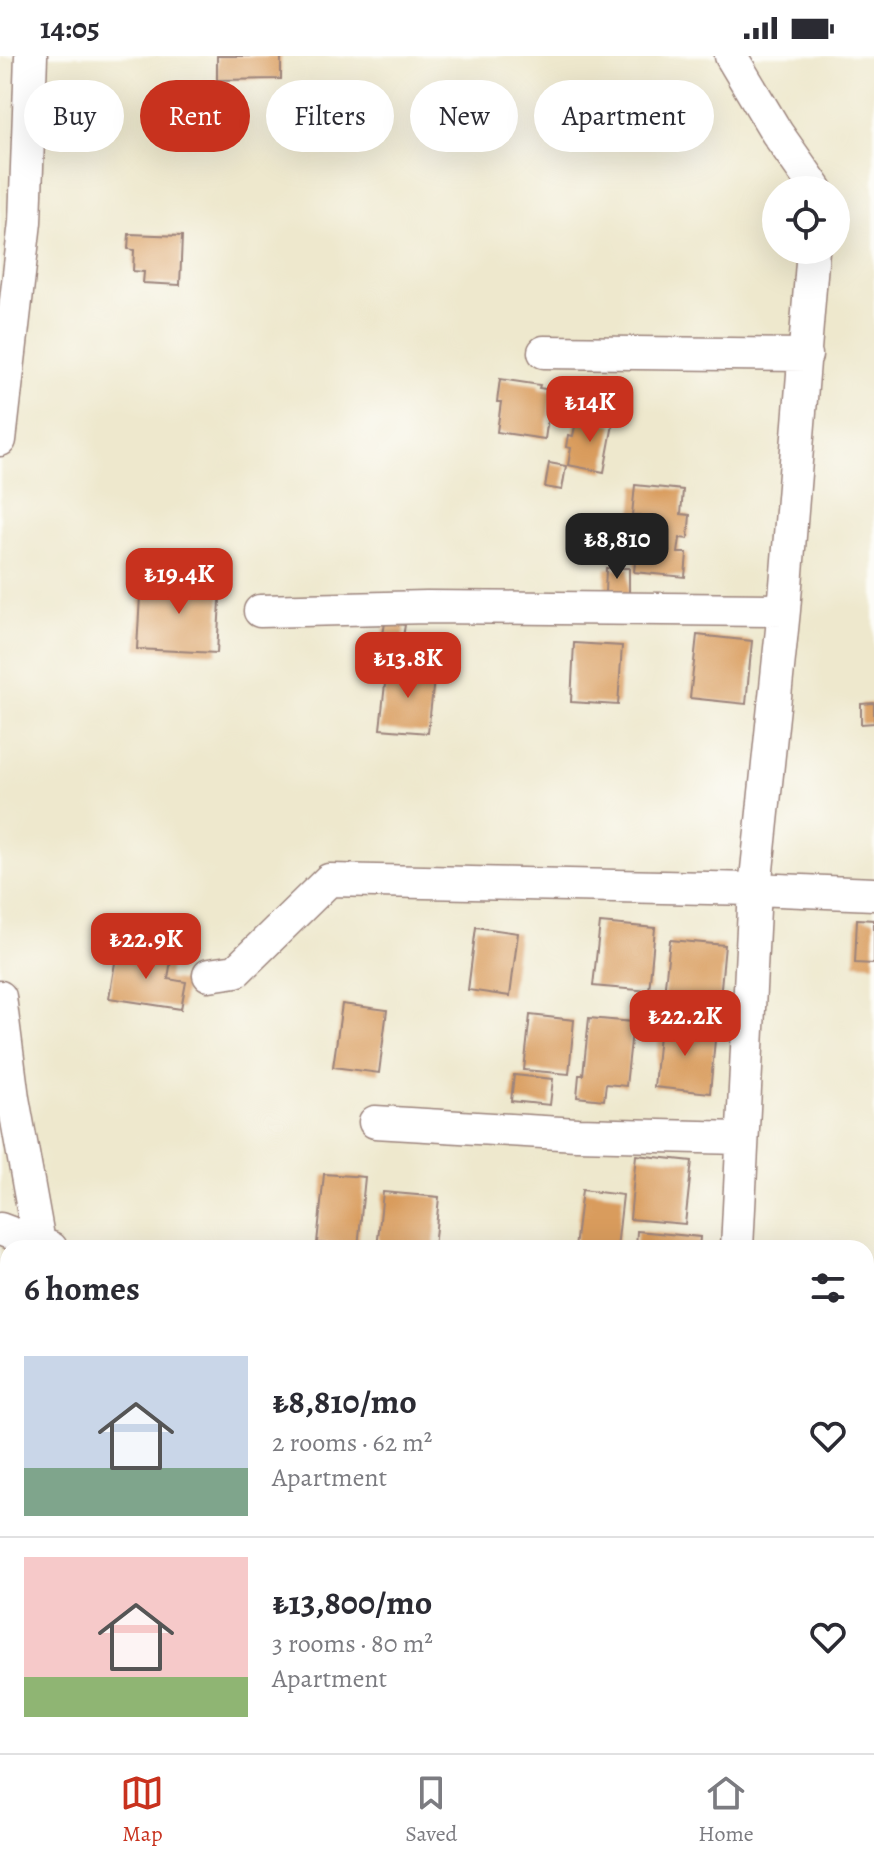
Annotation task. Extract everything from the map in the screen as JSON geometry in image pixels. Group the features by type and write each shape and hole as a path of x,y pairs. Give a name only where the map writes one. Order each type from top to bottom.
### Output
{"street":[{"path":"0,440 25,222 31,56"},
{"path":"731,56 777,133 807,176"},
{"path":"737,1240 755,889 784,610 812,264"},
{"path":"544,352 806,355"},
{"path":"260,611 427,607 784,610"},
{"path":"209,975 236,971 329,880 874,894"},
{"path":"0,997 13,1098 42,1240"},
{"path":"375,1122 577,1134 741,1138"},
{"path":"0,1229 28,1240"}],"building":[{"path":"217,56 281,56 281,79 217,80"},
{"path":"129,234 182,236 180,285 143,283 144,272 133,271 134,250 128,249"},
{"path":"500,379 540,385 539,388 552,390 545,439 497,432"},
{"path":"577,417 613,424 604,472 568,465 571,448 566,447 568,435 573,436"},
{"path":"549,463 566,466 562,490 545,487"},
{"path":"635,485 683,490 681,514 690,515 688,539 680,538 678,553 687,553 685,577 634,572 640,515 632,515"},
{"path":"606,568 629,568 629,594 605,593"},
{"path":"141,578 221,583 217,653 137,649"},
{"path":"385,623 405,625 402,643 382,640"},
{"path":"697,635 752,641 746,704 690,698"},
{"path":"574,643 622,646 618,705 571,702"},
{"path":"387,666 435,670 428,733 380,729"},
{"path":"874,703 874,723 861,724 861,704"},
{"path":"857,919 874,920 874,964 855,963"},
{"path":"600,923 655,928 649,991 593,986"},
{"path":"476,927 518,933 510,996 468,990"},
{"path":"670,940 725,945 719,1009 663,1003"},
{"path":"117,951 171,960 168,979 186,982 181,1009 109,998"},
{"path":"342,1004 387,1010 379,1073 333,1067"},
{"path":"530,1015 574,1020 569,1074 524,1070"},
{"path":"589,1018 633,1022 626,1086 606,1084 604,1100 577,1097 579,1075 583,1075"},
{"path":"660,1024 716,1029 710,1093 654,1087"},
{"path":"514,1075 553,1079 550,1105 511,1101"},
{"path":"636,1155 692,1161 685,1224 630,1219"},
{"path":"324,1174 365,1177 359,1240 317,1240"},
{"path":"582,1190 623,1195 618,1240 576,1240"},
{"path":"383,1192 439,1197 435,1240 378,1240"},
{"path":"637,1231 700,1237 700,1240 636,1240"}]}
